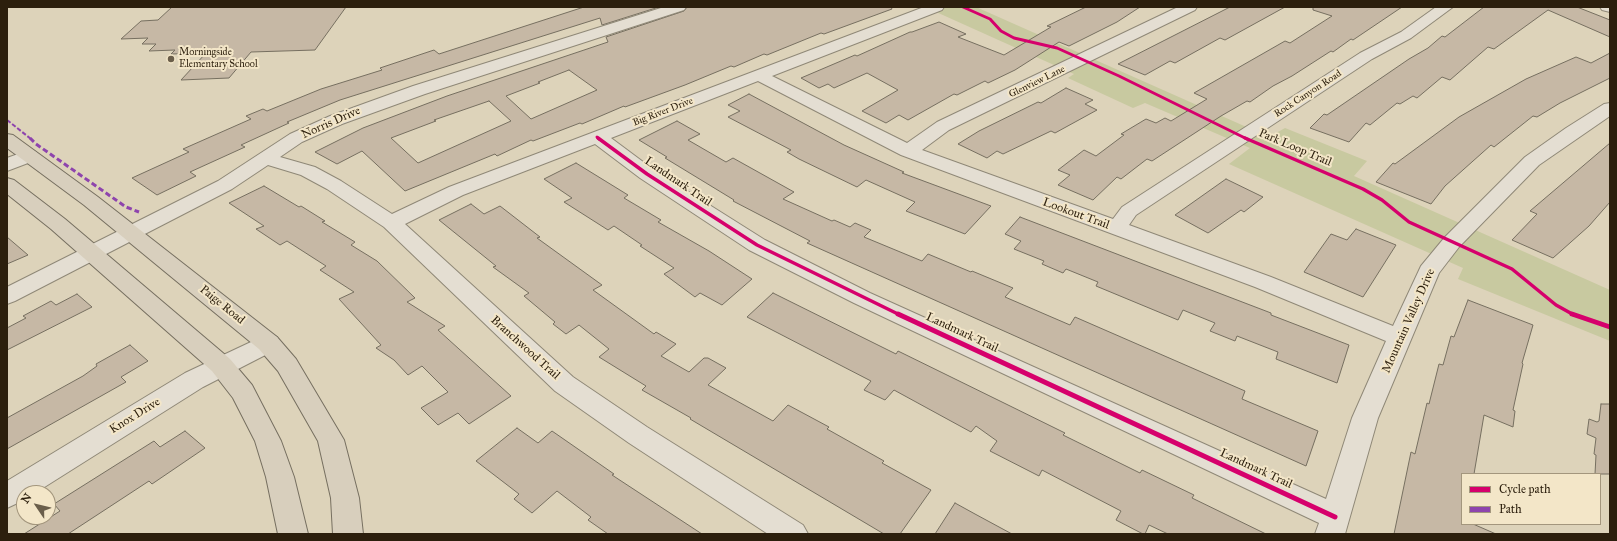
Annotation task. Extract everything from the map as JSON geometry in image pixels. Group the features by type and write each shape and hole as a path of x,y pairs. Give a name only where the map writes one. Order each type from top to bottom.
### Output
{"main road":[{"name":"Paige Road","path":"7,139 133,233 268,343 288,365 331,440 345,498 348,534"},
{"path":"7,184 58,224 221,366 243,392 268,441 280,478 293,534"}],"street":[{"name":"Norris Drive","path":"7,296 225,185 296,138 362,109 679,7"},
{"name":"Big River Drive","path":"391,223 456,191 937,7"},
{"name":"Glenview Lane","path":"908,151 943,126 1190,7"},
{"name":"Rock Canyon Road","path":"1116,229 1129,211 1366,56 1406,35 1446,7"},
{"name":"Lookout Trail","path":"758,75 908,151 1263,282 1401,338"},
{"name":"Mountain Valley Drive","path":"1332,525 1365,418 1429,271 1452,242 1532,161 1572,132 1610,108"},
{"name":"Landmark Trail","path":"597,138 653,178 757,245 862,298 1332,525"},
{"path":"7,165 30,156"},
{"name":"Branchwood Trail","path":"265,158 308,171 334,185 391,223 564,384 645,439 793,534"},
{"name":"Knox Drive","path":"7,496 194,380 268,343"}],"green space":[{"path":"925,7 976,7 1269,137 1285,128 1367,161 1354,176 1610,290 1610,341 1458,279 1463,268 1229,164 1250,148 1145,103 1133,108 1068,78 1074,74"}],"building":[{"path":"172,7 346,7 315,50 251,52 229,78 181,80 206,53 171,54 175,50 149,51 156,44 142,44 148,38 121,39 141,21 158,20"},
{"path":"584,7 659,7 602,25 600,18 340,100 287,122 289,123 241,145 245,147 190,172 196,176 157,195 132,178 189,152 183,149 251,119 246,116 263,109 267,111 321,89 382,70 380,68 434,50 439,54"},
{"path":"687,7 891,7 892,9 824,34 821,33 734,67 731,66 685,85 625,107 624,106 582,124 580,123 533,141 531,140 497,156 495,154 405,191 362,151 337,164 315,152 363,128 447,96 608,42 606,37 684,11","holes":["569,70 597,90 531,119 506,96","489,101 511,121 418,163 391,138 436,121 434,120"]},
{"path":"1086,7 1140,7 1117,22 1069,46 1059,42 1015,70 988,83 985,81 957,95 954,94 908,120 899,115 886,123 862,111 898,90 867,73 834,88 828,84 819,88 801,78 855,55 857,56 910,32 939,22 966,34 958,37 1004,55 1051,27 1047,26"},
{"path":"1230,7 1285,7 1225,40 1220,38 1175,63 1170,61 1145,75 1118,64"},
{"path":"1313,7 1402,7 1353,40 1351,39 1333,52 1331,51 1292,76 1273,86 1250,102 1247,101 1221,116 1152,161 1147,159 1121,179 1117,177 1093,200 1058,185 1070,175 1058,170 1084,150 1096,156 1124,135 1121,134 1146,119 1156,123 1165,118 1171,121 1207,99 1194,93 1285,41 1290,43 1332,16 1313,10"},
{"path":"1484,7 1577,7 1610,20 1610,37 1548,10 1494,49 1488,47 1450,80 1442,77 1417,98 1413,96 1400,104 1397,103 1370,125 1366,123 1349,142 1310,128 1324,114 1327,115 1409,59 1428,48 1442,36 1445,37"},
{"path":"1610,53 1610,78 1560,103 1537,117 1533,116 1494,147 1491,145 1445,186 1431,204 1376,182 1393,163 1395,164 1459,117 1526,79 1576,57 1591,63"},
{"path":"1066,88 1093,100 1085,104 1097,110 1055,133 1051,131 1003,154 997,151 987,158 958,144 979,131 1038,102 1041,103"},
{"path":"749,94 844,145 904,172 902,173 991,206 965,234 906,211 915,202 866,180 857,187 799,159 787,152 791,150 728,117 740,111 728,105"},
{"path":"677,121 700,134 688,140 726,162 733,158 794,192 783,199 832,221 834,220 850,227 855,223 871,230 864,237 922,261 928,254 1013,288 1005,297 1070,325 1075,317 1245,391 1242,399 1318,431 1306,466 807,243 810,241 733,201 734,200 665,158 667,157 639,140"},
{"path":"1610,143 1610,202 1589,226 1553,258 1512,240 1537,214 1530,211"},
{"path":"576,163 628,195 624,198 661,220 658,222 709,251 752,279 722,305 700,293 695,297 664,274 674,268 640,246 642,245 614,226 608,230 564,202 572,198 544,179"},
{"path":"1226,179 1263,197 1244,212 1241,210 1208,233 1175,215"},
{"path":"264,186 299,207 301,206 325,221 322,222 355,242 351,245 377,261 415,298 407,302 445,326 438,330 511,396 469,424 458,413 438,425 421,408 448,392 422,366 408,375 394,360 376,348 381,345 339,299 354,292 320,270 326,266 287,241 280,245 256,229 264,226 229,203"},
{"path":"471,204 484,214 500,206 540,237 537,238 602,285 593,290 654,334 656,332 676,344 661,356 689,372 704,358 708,358 726,368 708,385 773,421 788,405 829,427 827,429 884,461 882,463 931,490 900,534 884,534 642,390 646,386 599,357 609,349 579,325 566,334 553,324 555,322 524,296 529,293 493,267 496,266 439,220"},
{"path":"1020,217 1271,313 1271,315 1349,345 1337,383 1276,359 1278,352 1237,336 1235,341 1210,331 1215,323 1183,310 1178,320 1096,286 1098,282 1066,269 1063,273 1042,264 1044,261 1014,249 1021,241 1005,234"},
{"path":"1356,229 1396,245 1363,297 1304,272 1331,234 1347,240"},
{"path":"7,237 28,255 7,264"},
{"path":"773,293 896,354 898,351 1065,433 1063,435 1140,473 1142,470 1194,495 1192,498 1266,534 1168,534 1149,525 1145,534 1143,534 1116,520 1121,511 1042,470 1039,476 990,451 997,441 976,426 971,432 894,390 885,400 864,390 871,381 747,317"},
{"path":"77,294 92,307 7,350 7,328 26,318 23,316 51,301 56,305"},
{"path":"1468,300 1533,325 1522,363 1513,410 1515,411 1513,427 1484,415 1474,473 1461,473 1461,525 1475,525 1496,534 1394,534 1411,452 1415,454 1427,403 1429,404 1439,364 1443,365 1451,336 1454,337"},
{"path":"130,345 148,361 121,377 126,382 7,449 7,418 83,376 97,366 96,364"},
{"path":"1601,404 1610,404 1610,474 1595,473 1596,455 1594,454 1596,438 1587,434 1589,419 1597,422 1599,421"},
{"path":"517,428 538,443 552,431 614,474 612,475 702,534 608,534 588,520 591,517 557,491 532,513 514,499 519,494 476,461"},
{"path":"185,431 205,448 152,484 149,481 68,534 24,534 38,525 56,525 56,514 60,511 56,506 56,503 154,441 160,447"},
{"path":"955,503 975,514 1012,534 935,534"}],"marked path":[{"path":"7,120 28,135 36,144 126,207 139,212"}],"cycle path":[{"name":"Park Loop Trail","path":"963,7 990,19 1001,31 1014,38 1057,48 1119,76 1151,93 1252,141 1363,189 1382,200 1397,214 1409,222 1512,269 1525,278 1556,305 1575,316 1610,327"},
{"path":"597,137 647,174 757,245 862,298 1335,517"}],"place":[{"name":"Morningside Elementary School","path":"171,59"}]}
